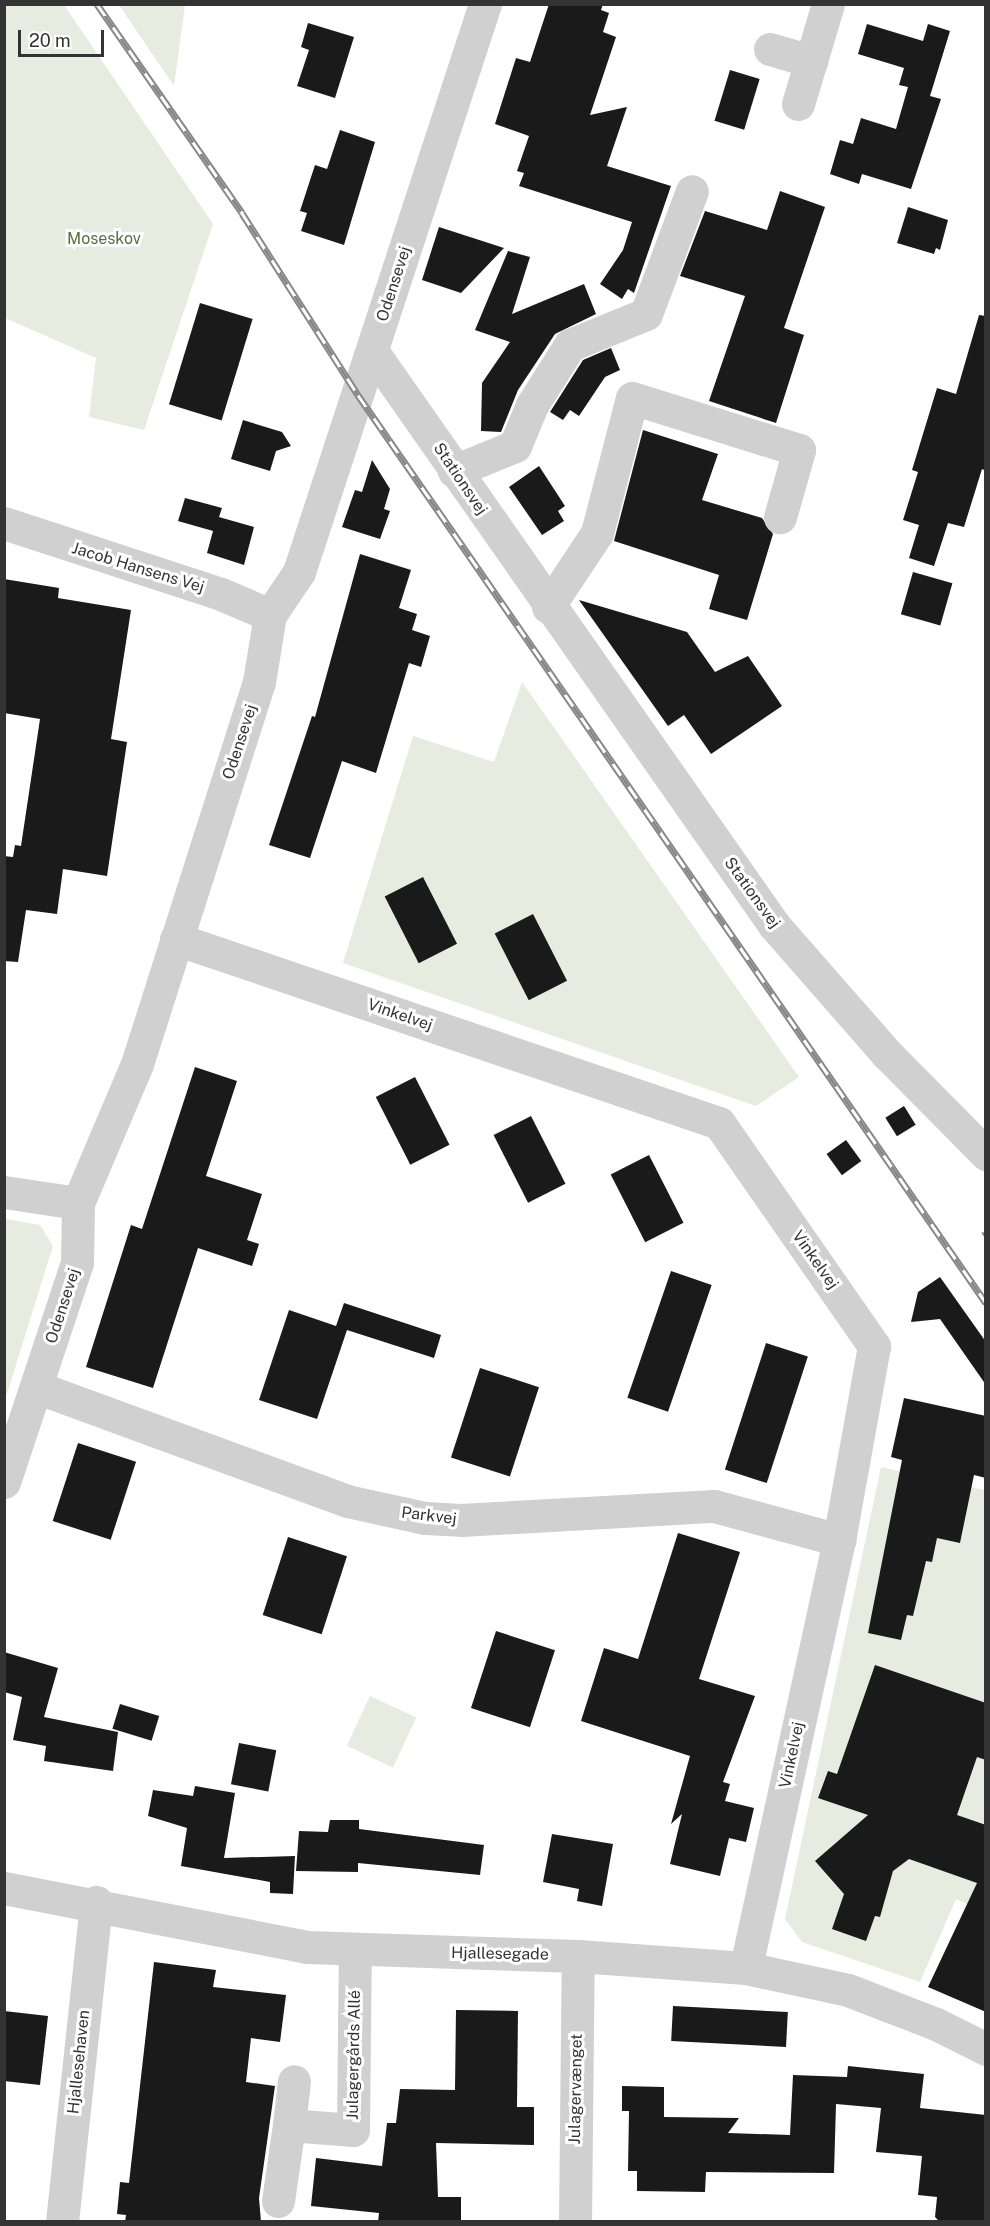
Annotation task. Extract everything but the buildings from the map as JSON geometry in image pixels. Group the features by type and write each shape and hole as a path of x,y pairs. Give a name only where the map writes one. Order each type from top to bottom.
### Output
{"street":[{"name":"Odensevej","path":"4,1482 77,1263 78,1203 137,1064 259,682 270,615 299,572 485,4"},
{"path":"798,104 828,4"},
{"path":"770,49 811,62"},
{"path":"454,471 515,446 532,405 570,345 646,314 692,191"},
{"name":"Stationsvej","path":"372,351 548,607 774,925 887,1054 986,1154"},
{"path":"548,607 597,533 632,399 799,450 780,517"},
{"name":"Jacob Hansens Vej","path":"4,523 221,594 270,615"},
{"name":"Vinkelvej","path":"176,939 719,1124 874,1346 838,1540 746,1968"},
{"path":"4,1192 78,1203"},
{"name":"Parkvej","path":"36,1387 347,1501 424,1518 461,1520 714,1506 838,1540"},
{"name":"Hjallesegade","path":"4,1888 96,1902 234,1934 355,1951 578,1956 746,1968 848,1990 936,2024 986,2049"},
{"name":"Hjallesehaven","path":"62,2222 96,1902"},
{"name":"Julagergårds Allé","path":"289,2125 353,2130 355,1951"},
{"name":"Julagervænget","path":"575,2222 578,1956"},
{"path":"278,2201 294,2081"}],"green space":[{"name":"Moseskov","path":"5,4 64,5 213,224 144,430 89,417 96,358 5,318"},
{"path":"119,5 185,5 174,86"},
{"path":"522,682 799,1077 756,1106 343,963 413,736 494,762"},
{"path":"5,1219 40,1225 53,1246 5,1400"},
{"path":"881,1467 985,1490 985,1912 956,1899 920,1982 802,1942 785,1919"},
{"path":"370,1696 416,1718 393,1767 347,1746"}],"tram line":[{"path":"983,1233 986,1237"}],"railway":[{"path":"97,4 242,213 358,395 986,1303"}]}
